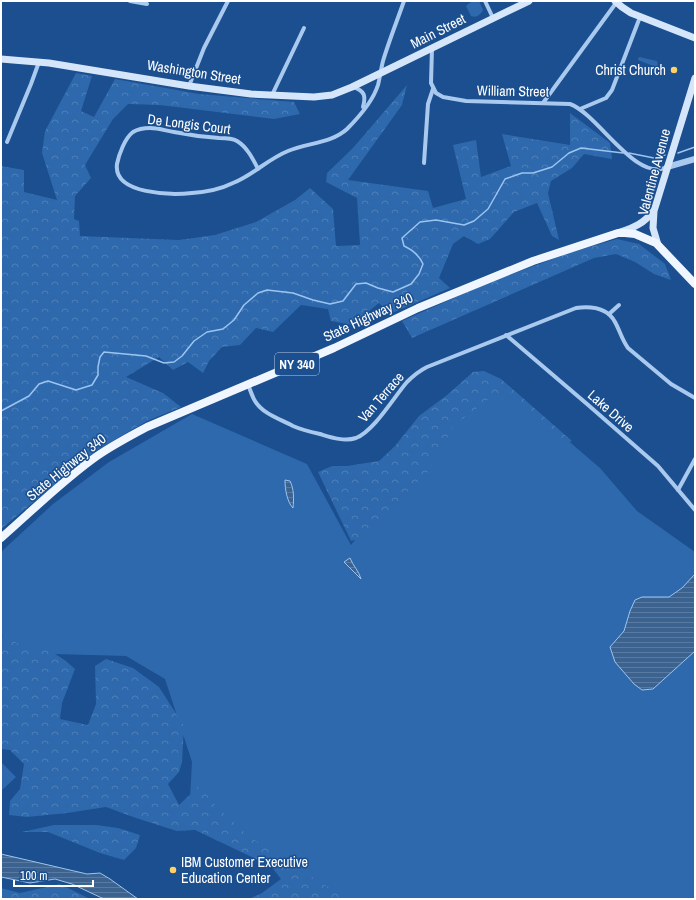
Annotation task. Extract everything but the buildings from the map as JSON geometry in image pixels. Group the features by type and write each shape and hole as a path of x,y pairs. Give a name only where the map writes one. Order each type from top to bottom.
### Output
{"main road":[{"name":"Main Street","path":"380,74 529,1"},
{"path":"616,2 627,12 695,38"},
{"name":"Washington Street","path":"1,59 39,62 112,72 189,86 272,96 314,98 332,95 380,74"},
{"name":"Valentine Avenue","path":"695,78 655,206 653,225 654,235 658,245 695,284"},
{"name":"State Highway 340","path":"1,538 96,457 120,441 147,427 334,348 418,308 532,261 632,228 649,217 655,206"},
{"path":"618,233 625,232 635,234 658,245"}],"street":[{"path":"130,1 147,4"},
{"path":"189,86 204,48 228,1"},
{"path":"258,169 283,153 338,135 346,129 374,94 378,86 383,62 404,1"},
{"path":"485,1 493,18"},
{"path":"543,103 616,2"},
{"path":"580,109 606,98 612,90 640,17"},
{"path":"272,96 304,28"},
{"path":"424,163 428,104 434,89 430,76 432,48"},
{"path":"7,142 39,62"},
{"path":"352,87 360,90 364,94 365,100 362,110"},
{"name":"William Street","path":"434,89 441,96 456,100 568,104 580,109 591,118 627,155 636,162 649,167 661,169 667,166"},
{"name":"De Longis Court","path":"142,128 152,128 202,137 236,140 244,146 258,169 232,184 220,188 194,193 175,194 134,188 125,184 117,167 118,157 133,132 142,128"},
{"path":"667,166 695,159"},
{"path":"619,305 609,314 615,322 628,348 671,384 695,398"},
{"name":"Van Terrace","path":"248,384 255,401 261,409 272,415 299,428 331,438 355,438 372,426 408,381 426,367 576,308 587,306 599,308 609,314"},
{"name":"Lake Drive","path":"506,335 658,466 695,510"},
{"path":"678,490 695,460"}],"green space":[{"path":"472,1 479,1 483,10 479,15 473,17 466,6"},
{"path":"639,57 657,61 658,65 656,67 638,60"},
{"path":"76,73 92,76 81,111 94,117 115,79 199,94 294,102 300,114 274,119 160,105 128,104 113,119 85,165 91,178 75,196 74,219 79,221 80,236 179,240 215,235 256,222 295,200 310,188 333,209 336,246 360,245 357,198 326,182 327,173 353,148 407,85 402,105 348,180 428,191 433,208 466,199 453,145 476,140 481,177 511,166 502,134 570,145 570,113 610,143 612,159 584,154 572,168 551,181 548,193 559,240 552,236 537,203 514,212 490,239 478,244 464,236 453,244 439,278 450,288 390,314 379,303 352,325 331,321 328,309 301,305 273,332 256,328 240,345 222,347 209,361 203,373 188,362 173,370 159,357 126,377 163,393 181,407 147,421 97,450 1,529 1,166 24,170 24,192 57,200 42,153 45,131"},
{"path":"617,239 639,244 665,264 671,280 654,274 635,262 616,254 594,258 412,338 402,321 490,282 569,253"},
{"path":"484,371 501,379 572,441 567,443 506,394 497,393 453,426 447,438 439,447 428,472 365,537 351,541 318,472 332,466 347,466 379,461 395,446 419,416 447,395 473,372"},
{"path":"500,382 600,468 637,511 695,552 695,899 338,899 190,799 192,762 165,679 126,656 18,653 1,634 1,552 53,504 109,462 192,414 307,464 351,545 445,424"},
{"path":"1,636 8,637 20,645 49,650 75,669 62,703 60,719 88,725 96,704 95,666 106,659 133,668 159,687 184,726 182,762 179,772 168,784 179,805 202,783 204,791 213,803 245,833 282,859 348,899 252,899 251,898 262,893 281,879 271,866 195,830 177,831 106,807 27,817 9,815 10,801 20,789 24,764 10,750 1,749"},
{"path":"1,762 16,777 1,791"},
{"path":"54,825 96,825 118,828 140,835 136,848 124,860 100,853 48,832 22,832"},
{"path":"60,884 90,899 1,899 1,888 20,893"}],"shaded area":[{"path":"285,480 290,481 292,487 294,498 293,508 287,495"},
{"path":"350,558 359,573 361,579 344,562"},
{"path":"695,574 695,651 653,689 642,690 634,684 615,662 610,647 624,631 635,600 642,597 669,597 682,588"},
{"path":"1,854 87,874 100,873 138,899 104,899 72,884 55,879 30,883 1,877"}],"waterway":[{"path":"678,153 695,147"},
{"path":"1,411 29,396 39,384 48,381 76,390 92,385 98,375 100,357 104,352 146,356 164,363 174,362 182,356 194,341 207,332 223,329 234,320 244,305 258,293 267,290 293,293 330,304 343,301 356,284 366,283 393,292 411,284 419,274 423,264 415,253 404,246 402,238 420,222 436,220 464,225 474,221 488,209 505,179 522,173 533,173 552,167 569,153 581,148 623,153"},
{"path":"629,153 654,158 665,155"}],"place":[{"name":"Christ Church","path":"674,70"},
{"name":"IBM Customer Executive Education Center","path":"173,870"}]}
